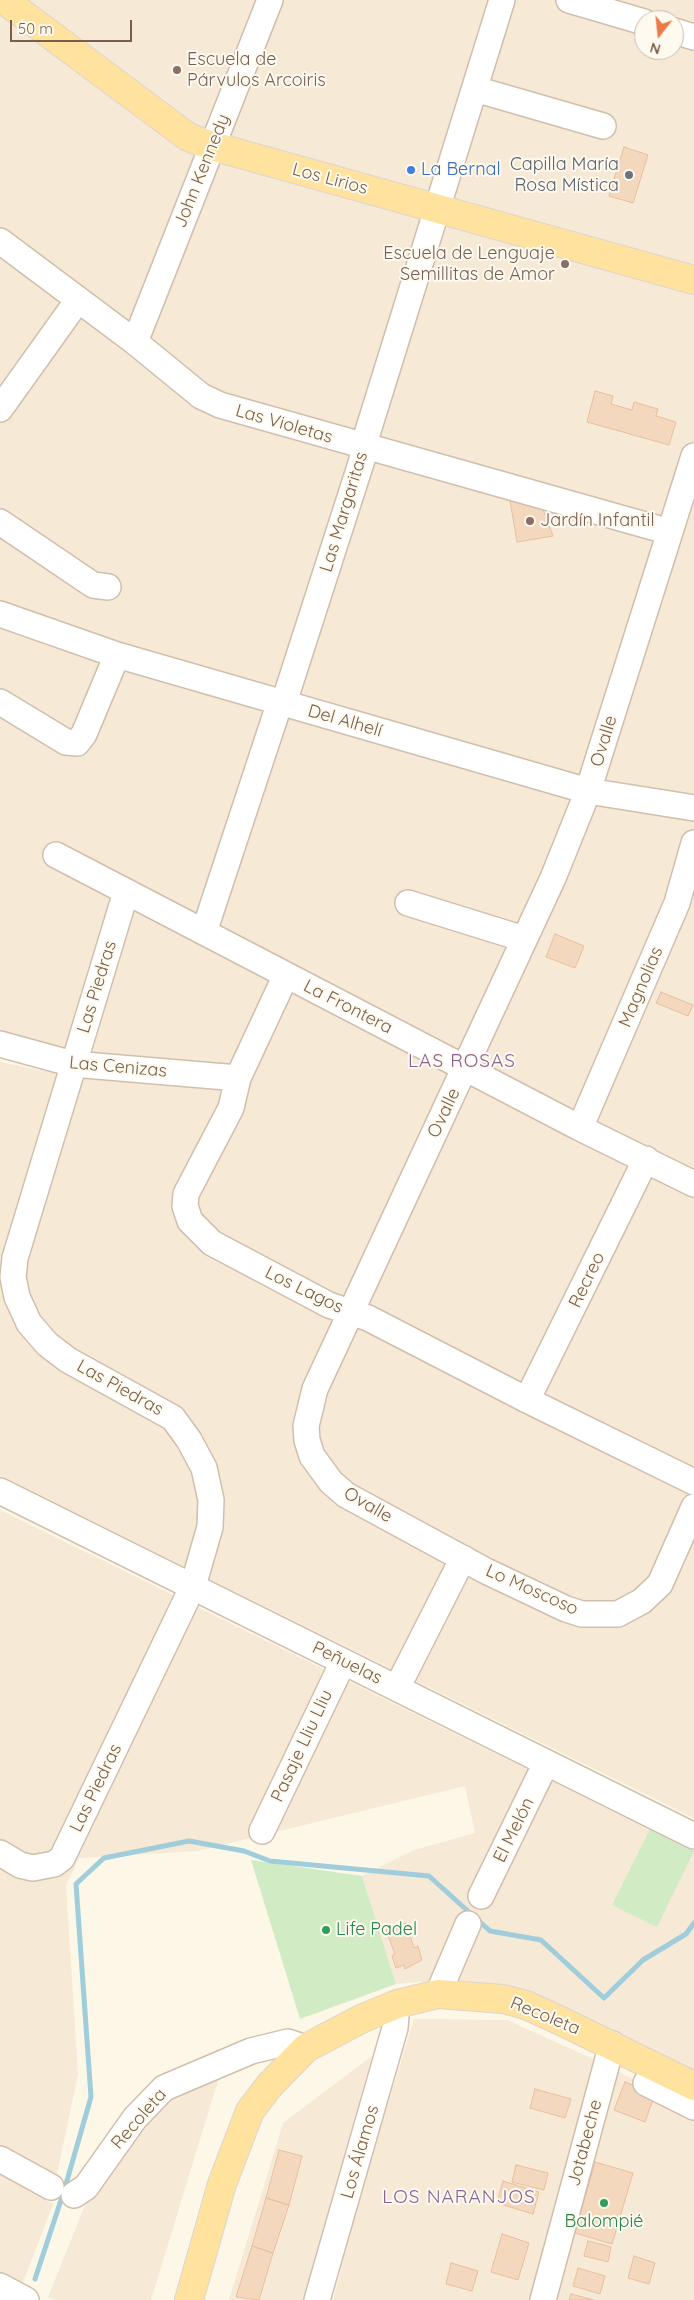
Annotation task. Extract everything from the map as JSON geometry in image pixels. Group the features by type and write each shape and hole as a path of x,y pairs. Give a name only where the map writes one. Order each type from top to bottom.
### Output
{"main road":[{"name":"Los Lirios","path":"4,0 158,117 188,137 212,146 694,280"},
{"name":"Recoleta","path":"189,2300 222,2184 250,2111 269,2086 306,2048 349,2024 397,2004 438,1994 503,1999 526,2006 612,2044 693,2089"}],"street":[{"name":"John Kennedy","path":"135,342 270,0"},
{"name":"Las Margaritas","path":"204,932 280,702 287,693 362,460 363,447 476,89 502,0"},
{"path":"568,0 634,19"},
{"path":"476,89 603,126"},
{"name":"Las Violetas","path":"0,241 135,342 201,396 220,405 363,447 670,532"},
{"path":"0,409 78,300"},
{"name":"Ovalle","path":"462,1558 346,1494 331,1482 312,1456 307,1440 309,1405 553,878 588,791 694,456"},
{"path":"4,529 93,585 108,587"},
{"name":"Del Alhelí","path":"0,614 117,655 588,791 694,808"},
{"path":"0,702 66,742 76,743 84,734 117,655"},
{"name":"Magnolias","path":"580,1128 678,903 694,843"},
{"name":"La Frontera","path":"56,855 580,1128 694,1184"},
{"name":"Las Piedras","path":"0,1853 20,1865 33,1868 44,1867 62,1858 193,1586 210,1527 211,1500 204,1468 189,1440 173,1418 68,1360 47,1344 29,1324 17,1297 13,1277 15,1258 126,892"},
{"path":"408,903 524,939"},
{"name":"Los Lagos","path":"286,975 238,1078 231,1108 186,1194 185,1206 190,1221 212,1243 328,1305 368,1318 527,1400 694,1482"},
{"name":"Las Cenizas","path":"0,1044 73,1064 238,1078"},
{"name":"Recreo","path":"527,1400 646,1160"},
{"name":"Peñuelas","path":"0,1491 694,1836"},
{"name":"Lo Moscoso","path":"462,1558 582,1614 618,1614 642,1601 660,1584 694,1507"},
{"path":"398,1688 462,1558"},
{"name":"Pasaje Lliu Lliu","path":"262,1831 343,1662"},
{"name":"El Melón","path":"481,1896 546,1763"},
{"path":"438,1994 468,1924"},
{"name":"Los Álamos","path":"317,2300 395,2028 397,2004"},
{"name":"Recoleta","path":"0,2159 62,2191 86,2187 135,2118 164,2088 250,2050 288,2042 306,2048"},
{"name":"Jotabeche","path":"542,2300 612,2044"},
{"name":"Recoleta","path":"646,2083 693,2089"},
{"path":"0,2286 26,2300"}],"shaded area":[{"path":"0,0 694,0 694,795 572,774 301,693 135,648 0,602"},
{"path":"0,627 123,670 261,707 561,797 605,807 694,820 694,1818 0,1476 0,1062 58,1074 66,1050 0,1035"},
{"path":"0,1510 694,1851 694,2071 554,2002 452,1979 396,1984 362,1876 414,1850 475,1833 465,1786 197,1851 79,1858 66,1885 78,2075 56,2178 0,2147"},
{"path":"414,2019 507,2020 593,2059 694,2110 694,2300 333,2300 361,2192"},
{"path":"372,2056 303,2300 229,2300 283,2123"},
{"path":"220,2074 151,2300 54,2300 48,2297 84,2208 104,2169 167,2100"},
{"path":"0,2174 53,2204 22,2285 0,2274"}],"green space":[{"path":"650,1829 694,1851 657,1927 612,1905"},
{"name":"Life Padel","path":"251,1860 362,1876 396,1984 300,2019"}],"building":[{"name":"Capilla María Rosa Mística","path":"624,147 648,155 633,203 609,196"},
{"path":"595,391 613,396 611,404 632,410 634,402 658,409 656,416 676,422 669,445 587,422"},
{"name":"Jardín Infantil","path":"510,500 542,507 553,536 517,542"},
{"path":"555,934 584,946 575,968 546,957"},
{"path":"661,992 693,1005 688,1016 656,1003"},
{"path":"406,1923 414,1948 418,1946 422,1960 405,1969 404,1965 396,1968 392,1956 395,1954 386,1930"},
{"path":"625,2082 655,2094 645,2122 614,2110"},
{"path":"535,2089 571,2099 565,2118 530,2108"},
{"path":"279,2150 302,2156 289,2205 266,2198"},
{"name":"Balompié","path":"595,2162 633,2173 612,2244 575,2233"},
{"path":"516,2165 548,2173 544,2190 512,2182"},
{"path":"503,2181 539,2192 533,2214 497,2203"},
{"path":"266,2198 289,2205 273,2253 252,2246"},
{"path":"502,2234 529,2243 518,2280 491,2272"},
{"path":"588,2241 611,2247 608,2262 584,2256"},
{"path":"252,2246 273,2253 259,2300 236,2297"},
{"path":"634,2256 655,2263 649,2284 628,2278"},
{"path":"451,2263 478,2271 472,2291 446,2284"},
{"path":"578,2268 605,2276 600,2294 573,2286"},
{"path":"571,2294 594,2300 569,2300"}],"waterway":[{"path":"35,2279 64,2191 91,2097 76,1884 104,1858 189,1841 244,1851 270,1861 429,1876 490,1931 541,1940 604,1998 643,1960 686,1934 694,1923"}],"place":[{"name":"Escuela de Párvulos Arcoiris","path":"177,70"},
{"name":"La Bernal","path":"411,170"},
{"name":"Capilla María Rosa Mística","path":"629,175"},
{"name":"Escuela de Lenguaje Semillitas de Amor","path":"565,264"},
{"name":"Jardín Infantil","path":"530,521"},
{"name":"Life Padel","path":"326,1930"},
{"name":"Balompié","path":"604,2203"}],"district":[{"name":"LAS ROSAS","path":"462,1061"},
{"name":"LOS NARANJOS","path":"459,2197"}]}
